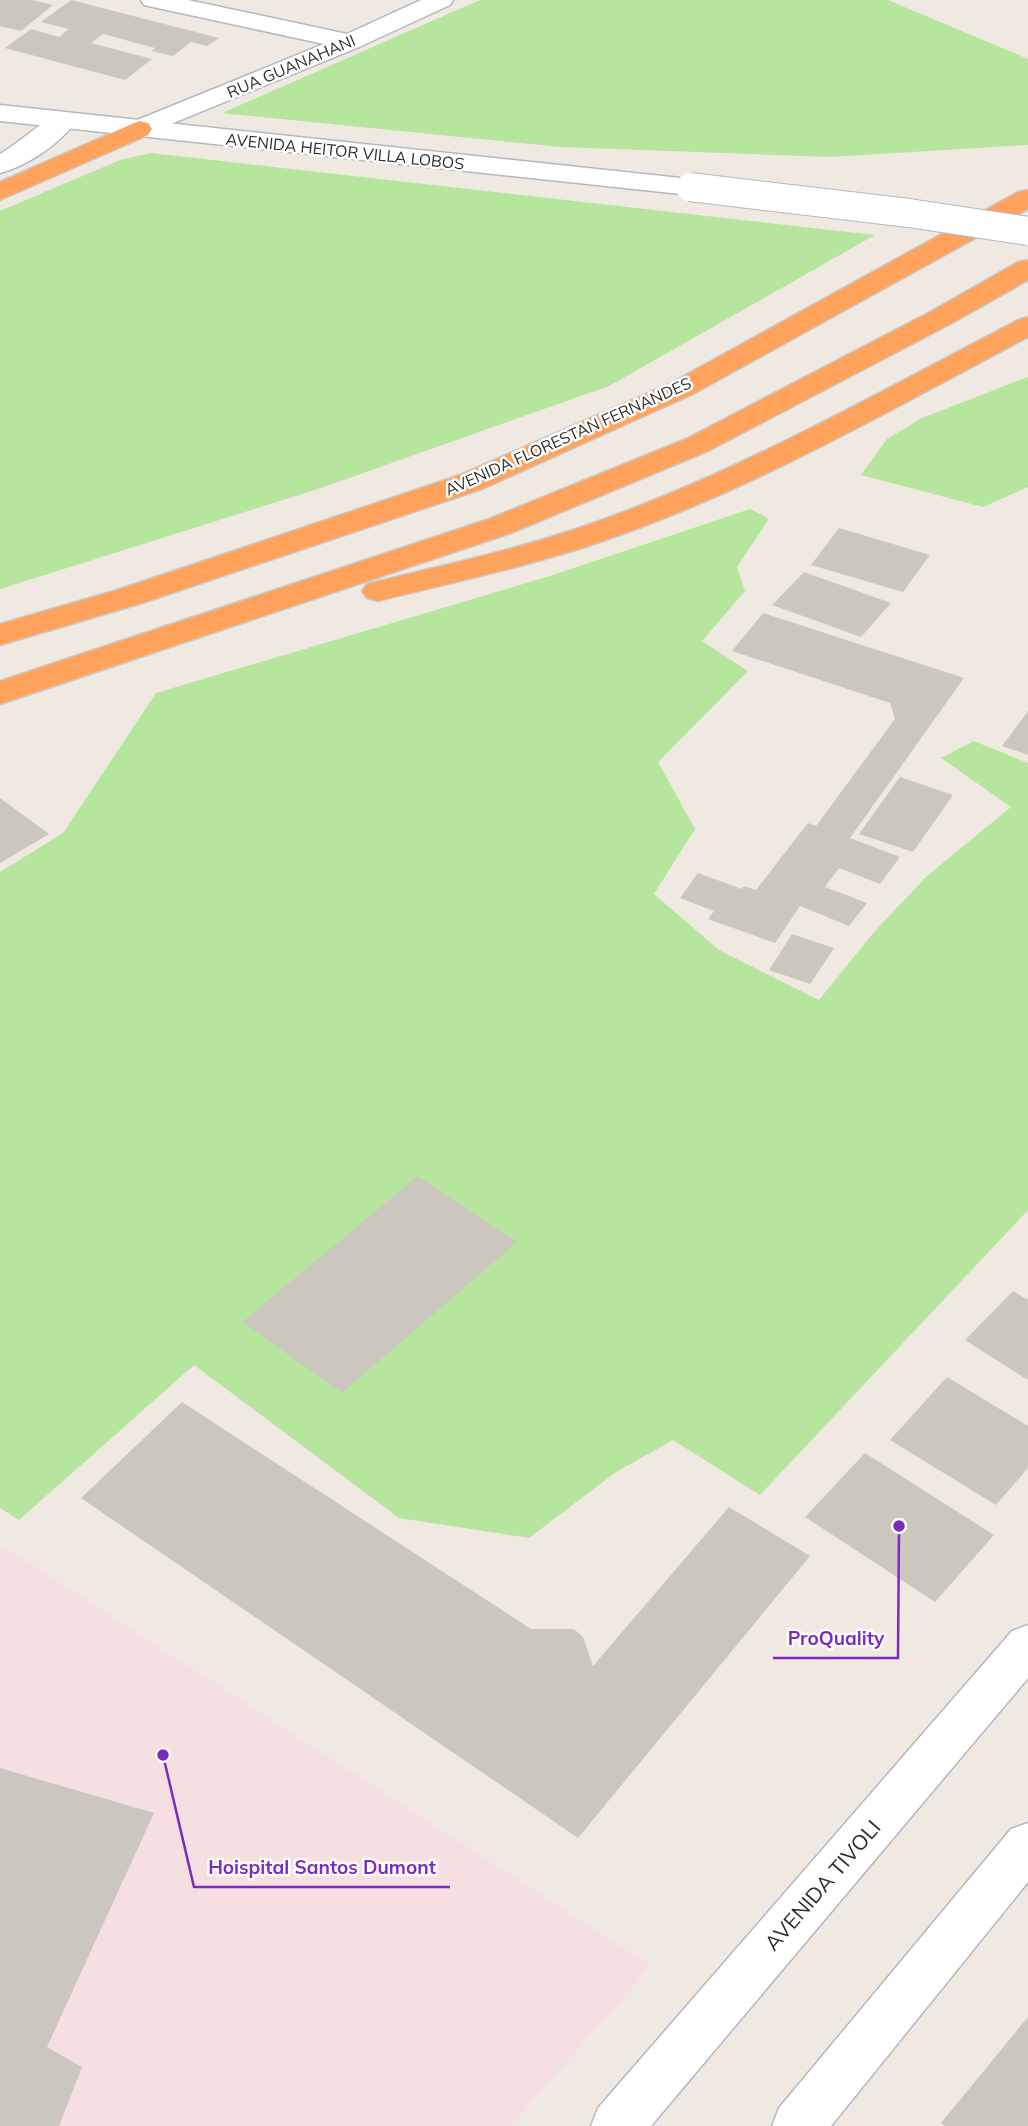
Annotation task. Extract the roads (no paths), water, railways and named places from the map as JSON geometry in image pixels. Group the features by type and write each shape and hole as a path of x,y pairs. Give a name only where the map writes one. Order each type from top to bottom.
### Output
{"highway":[{"path":"0,192 139,129"},
{"name":"AVENIDA FLORESTAN FERNANDES","path":"0,635 128,597 471,482 683,388 1028,198"},
{"path":"0,693 70,667 500,526 685,450 942,317 1028,268"},
{"path":"70,667 512,558 621,524 737,477 1028,326"},
{"path":"0,619 128,597"}],"street":[{"path":"153,0 350,42"},
{"name":"RUA GUANAHANI","path":"139,129 350,42 441,0"},
{"name":"AVENIDA HEITOR VILLA LOBOS","path":"0,113 690,187 909,213 1028,231"},
{"path":"0,164 22,154 48,136 63,121"},
{"name":"AVENIDA TIVOLI","path":"617,2126 1028,1645"},
{"path":"798,2126 1028,1845"}],"place":[{"name":"ProQuality","path":"899,1526"},
{"name":"Hoispital Santos Dumont","path":"163,1755"}]}
